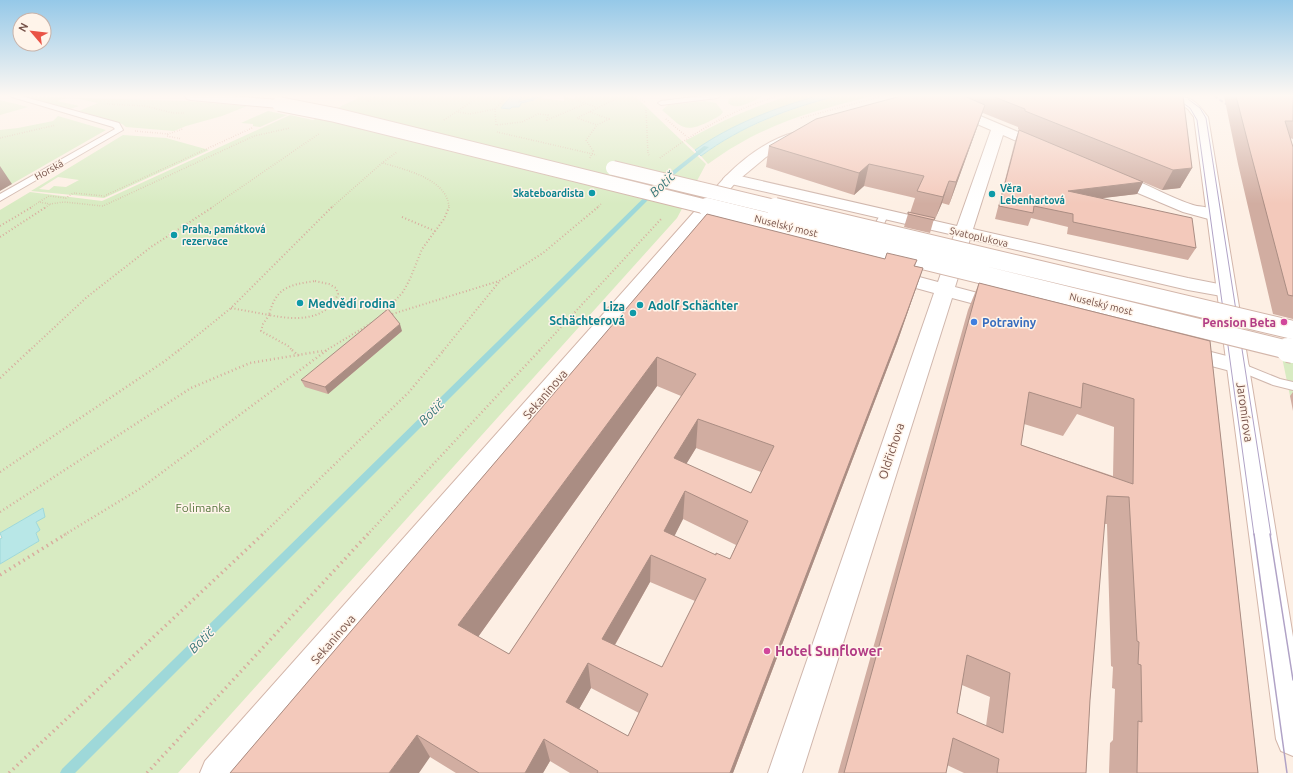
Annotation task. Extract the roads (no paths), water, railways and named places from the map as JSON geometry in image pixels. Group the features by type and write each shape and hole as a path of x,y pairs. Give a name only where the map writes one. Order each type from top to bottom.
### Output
{"main road":[{"name":"Nuselský most","path":"404,132 1293,351"},
{"name":"Nuselský most","path":"461,132 1293,330"},
{"name":"Sekaninova","path":"217,773 703,227 731,179 747,163 763,151 806,132"},
{"name":"Oldřichova","path":"785,773 997,132"},
{"path":"1008,132 1057,153"},
{"name":"Jaromírova","path":"1203,132 1293,739"},
{"path":"1101,172 1189,209 1210,213 1216,216"},
{"name":"Svatoplukova","path":"731,179 821,201 1188,284 1227,291"},
{"path":"874,272 1021,310"},
{"path":"1164,347 1238,366"}],"lane":[{"name":"Horská","path":"0,198 115,132"},
{"path":"756,227 783,192"},
{"path":"797,237 821,201"},
{"path":"865,254 884,215"},
{"path":"1238,366 1277,382 1293,386"}],"water":[{"path":"724,132 739,132 716,145 701,156 695,150"},
{"path":"43,508 45,517 36,522 40,530 36,533 39,541 0,564 0,539 2,538 0,533"}],"waterway":[{"name":"Botič","path":"66,773 668,177 706,147"}],"tram line":[{"path":"1199,132 1254,535"},
{"path":"1208,132 1271,535"},
{"path":"1254,534 1287,773"},
{"path":"1270,534 1293,680"}],"place":[{"name":"Skateboardista","path":"592,193"},
{"name":"Věra Lebenhartová","path":"992,194"},
{"name":"Praha, památková rezervace","path":"174,235"},
{"name":"Medvědí rodina","path":"300,303"},
{"name":"Adolf Schӓchter","path":"640,305"},
{"name":"Liza Schӓchterová","path":"633,313"},
{"name":"Potraviny","path":"974,322"},
{"name":"Pension Beta","path":"1284,322"},
{"name":"Hotel Sunflower","path":"767,651"}],"park label":[{"name":"Folimanka","path":"203,507"}]}
